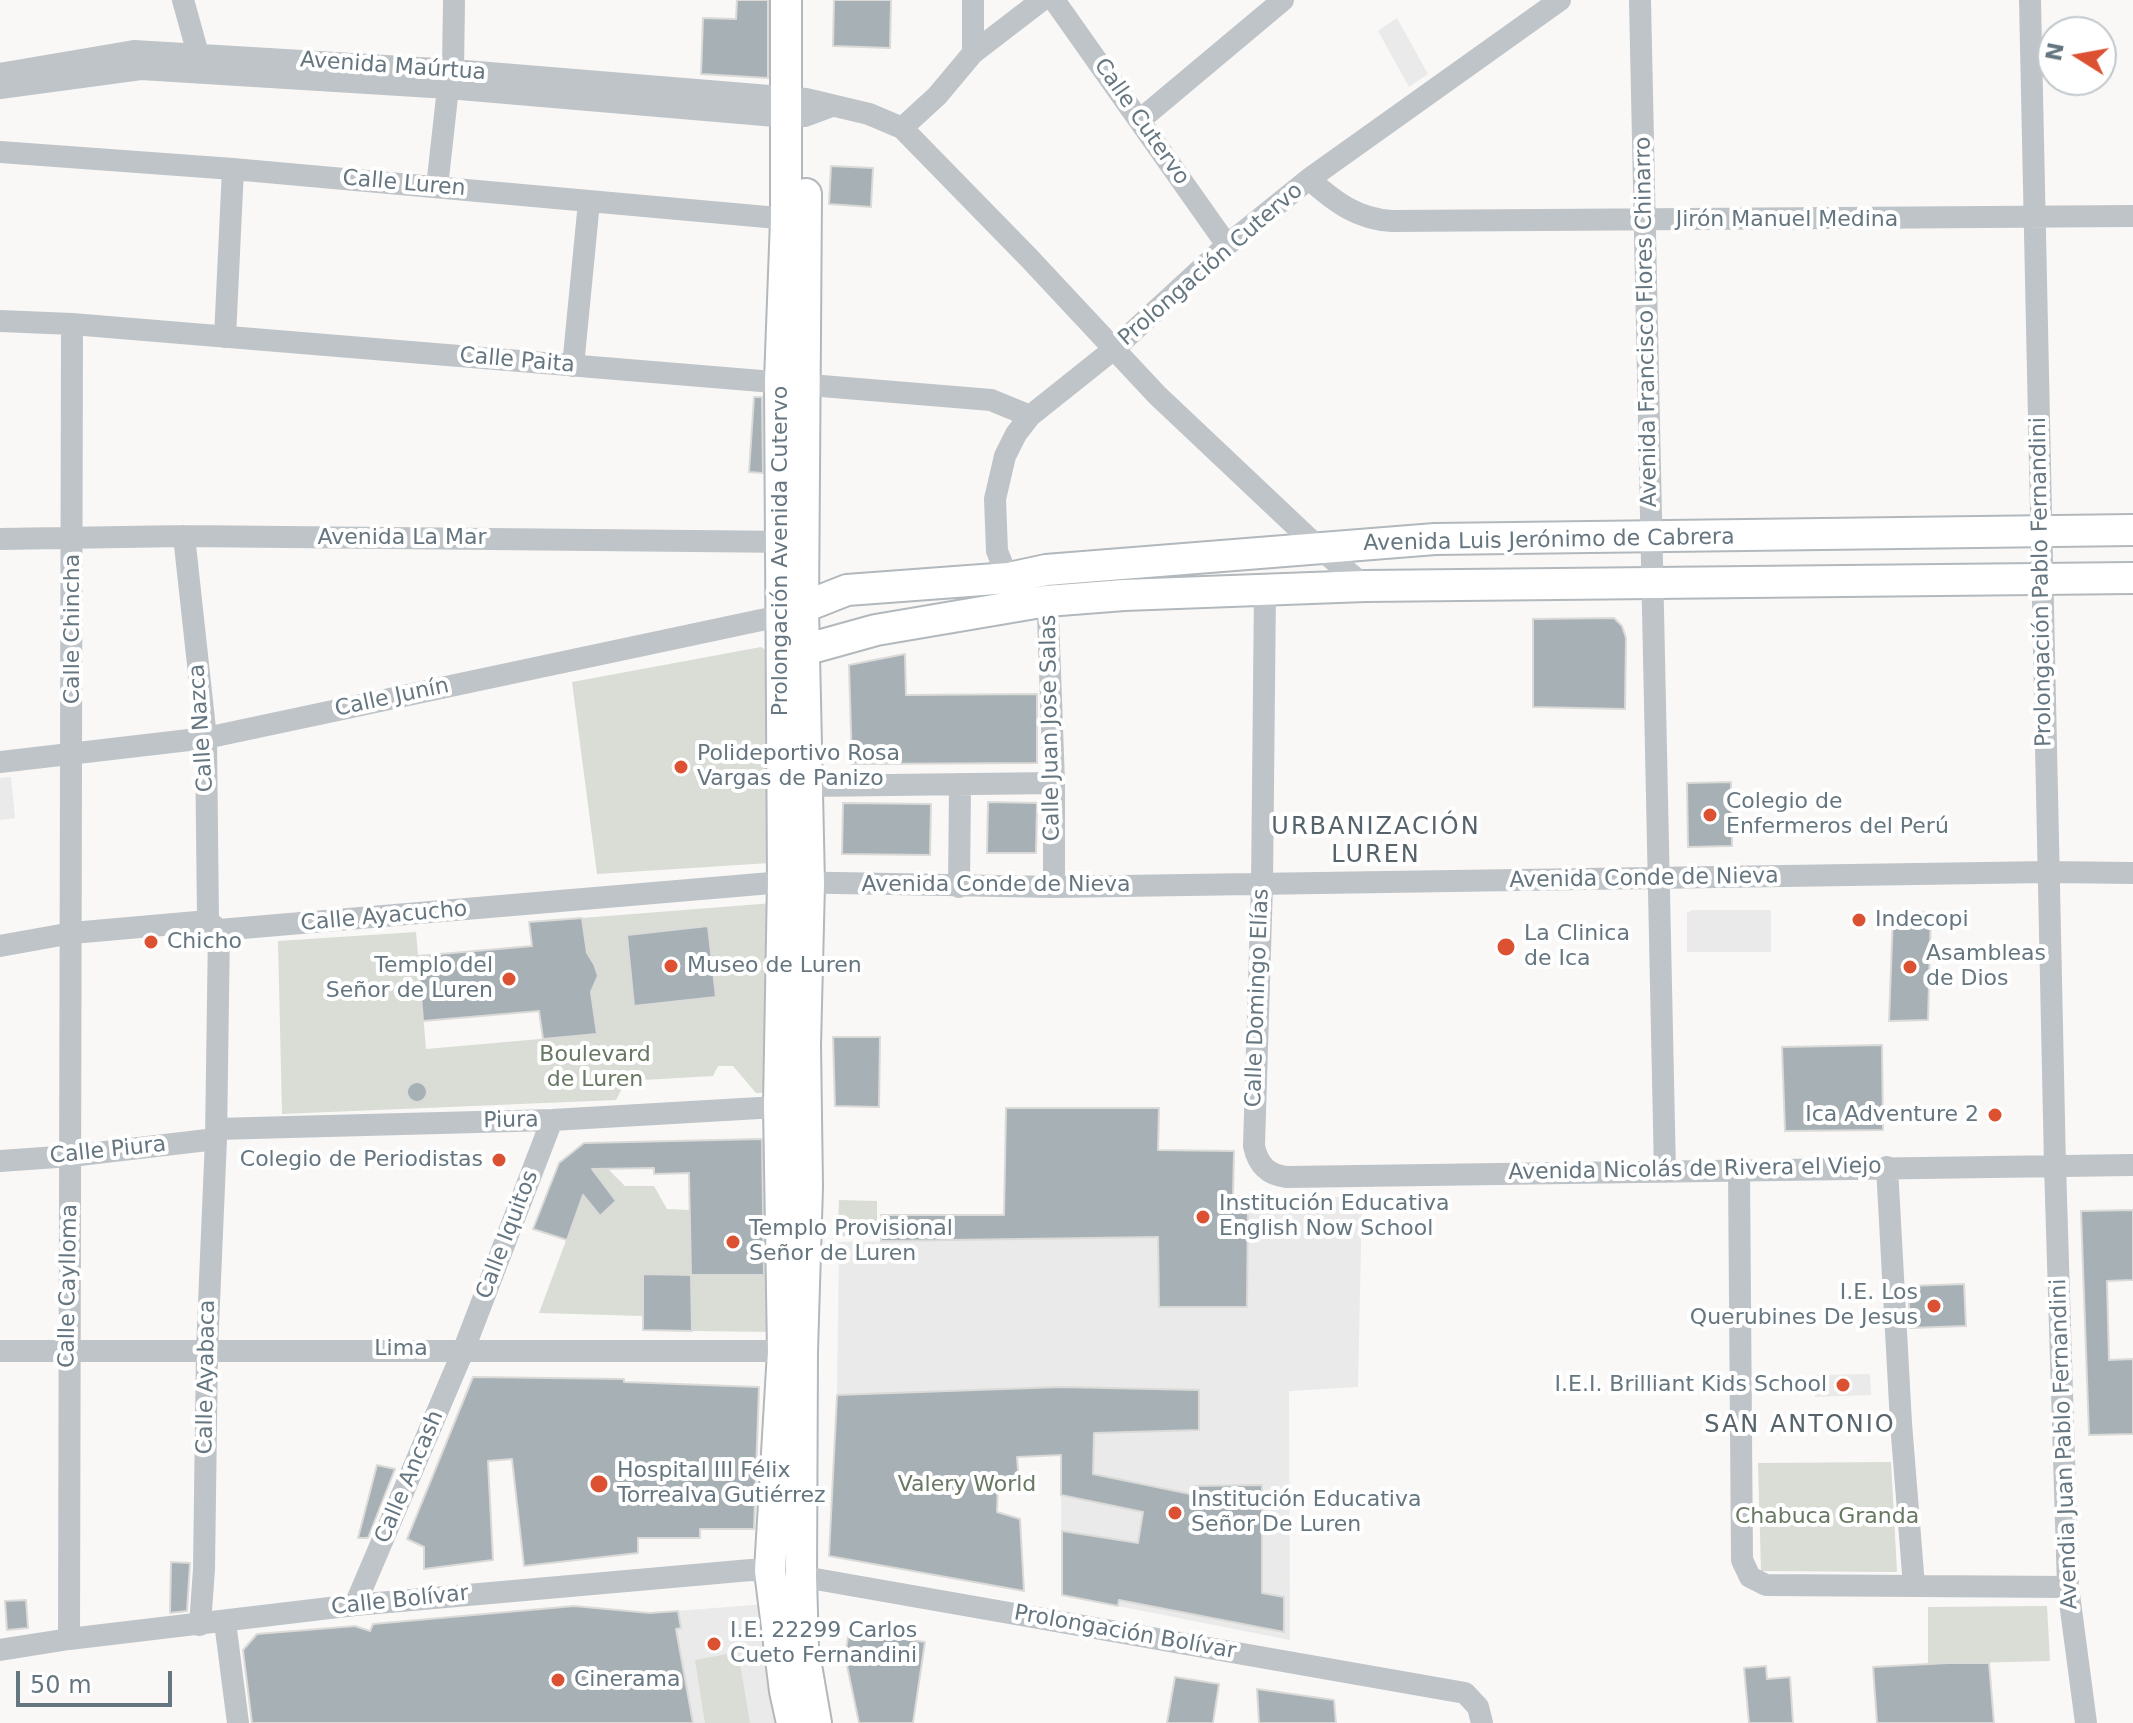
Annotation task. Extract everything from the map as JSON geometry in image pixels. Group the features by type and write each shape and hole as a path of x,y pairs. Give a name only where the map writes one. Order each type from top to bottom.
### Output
{"street":[{"path":"183,0 198,54"},
{"path":"437,187 450,79 454,0"},
{"name":"Prolongación Avenida Cutervo","path":"786,0 803,107"},
{"name":"Prolongación Avenida Cutervo","path":"807,0 792,383 788,884 792,1351 803,1648 816,1723"},
{"path":"973,0 973,53"},
{"path":"1042,0 973,53 937,96 902,128 1157,395 1319,548 1365,586"},
{"name":"Calle Cutervo","path":"1054,0 1141,119 1227,245"},
{"path":"1141,119 1283,0"},
{"name":"Prolongación Cutervo","path":"1017,607 997,551 995,499 1005,456 1030,416 1114,349 1227,245 1309,179 1560,0"},
{"name":"Avenida Francisco Flores Chinarro","path":"1640,0 1665,1172"},
{"name":"Prolongación Pablo Fernandini","path":"2030,0 2055,1165"},
{"name":"Avenida Maúrtua","path":"0,74 134,51 198,54 450,79 803,107 869,114 902,128"},
{"name":"Avenida Maúrtua","path":"0,88 141,69 450,79"},
{"name":"Calle Luren","path":"0,152 233,169 796,220"},
{"path":"225,337 233,169"},
{"name":"Jirón Manuel Medina","path":"1309,179 1342,206 1372,220 1645,221 2133,216"},
{"path":"573,366 589,202"},
{"name":"Calle Paita","path":"0,321 72,324 991,400 1030,416"},
{"name":"Calle Chincha","path":"72,324 72,933"},
{"name":"Avenida Luis Jerónimo de Cabrera","path":"792,612 847,590 1009,578 1046,570 1435,539 2133,530"},
{"name":"Avenida La Mar","path":"0,539 184,536 793,542"},
{"name":"Calle Nazca","path":"184,536 206,738 214,926 216,1134"},
{"path":"793,542 820,573 834,585 847,590"},
{"name":"Calle Juan Jose Salas","path":"1046,570 1054,783 1054,887"},
{"name":"Avenida Luis Jerónimo de Cabrera","path":"804,650 876,630 1047,601 1124,595 1365,586 2133,578"},
{"name":"Calle Domingo Elías","path":"1260,1165 1254,1146 1262,885 1265,589"},
{"name":"Prolongación Avenida Cutervo","path":"788,884 808,786 804,650 792,612"},
{"name":"Calle Junín","path":"0,762 206,738 792,612"},
{"path":"808,786 1054,783"},
{"path":"959,887 960,784"},
{"name":"Avenida Conde de Nieva","path":"788,884 1054,887 2133,873"},
{"name":"Calle Ayacucho","path":"0,946 72,933 214,926 788,884"},
{"name":"Calle Caylloma","path":"69,1639 72,933"},
{"name":"Piura","path":"216,1134 552,1120 792,1105"},
{"name":"Calle Iquitos","path":"464,1349 552,1120"},
{"name":"Calle Piura","path":"0,1161 71,1156 216,1134"},
{"name":"Calle Ayabaca","path":"200,1625 216,1134"},
{"name":"Avenida Nicolás de Rivera el Viejo","path":"1260,1165 1268,1172 1287,1177 2133,1165"},
{"name":"Avendia Juan Pablo Fernandini","path":"2055,1165 2068,1587 2086,1723"},
{"path":"1887,1167 1901,1423 1914,1586"},
{"path":"1739,1171 1742,1560 1752,1578 1766,1585 2068,1587"},
{"name":"Calle Ancash","path":"355,1605 464,1349"},
{"name":"Lima","path":"0,1351 792,1351"},
{"name":"Prolongación Avenida Cutervo","path":"792,1351 770,1571 792,1723"},
{"name":"Calle Bolívar","path":"0,1650 355,1605 599,1582 770,1571 801,1578"},
{"name":"Prolongación Bolívar","path":"801,1578 1465,1693 1478,1707 1482,1723"},
{"path":"225,1622 238,1723"}],"shaded area":[{"path":"1397,18 1428,74 1409,87 1378,31"},
{"path":"11,777 15,818 0,820 0,778"},
{"path":"1692,910 1771,910 1771,952 1687,952 1687,913"},
{"path":"1248,1197 1362,1197 1358,1387 1289,1391 1290,1640 1062,1595 1060,1387 837,1395 839,1242 1158,1237 1160,1307 1246,1307"},
{"name":"I.E.I. Brilliant Kids School","path":"1870,1374 1871,1395 1815,1397 1815,1375"},
{"name":"I.E. 22299 Carlos Cueto Fernandini","path":"766,1604 786,1723 671,1723 650,1613"}],"green space":[{"name":"Polideportivo Rosa Vargas de Panizo","path":"761,647 780,660 770,863 597,874 572,682"},
{"name":"Boulevard de Luren","path":"773,903 768,1093 756,1093 733,1066 718,1066 713,1076 626,1081 616,1100 282,1114 278,941 416,932 426,1049 597,1034 591,992 598,976 587,953 582,918","holes":["708,926 635,1006 627,935"]},
{"path":"592,1168 607,1168 625,1186 654,1186 667,1209 690,1210 692,1275 776,1276 776,1332 692,1331 691,1275 643,1274 643,1316 539,1313 583,1195 600,1215 616,1201"},
{"path":"839,1200 877,1201 877,1237 838,1236"},
{"name":"Chabuca Granda","path":"1891,1462 1897,1572 1761,1571 1758,1463"},
{"path":"2047,1606 2050,1661 1928,1664 1928,1607"},
{"path":"738,1652 750,1723 705,1723 695,1660"}],"building":[{"path":"737,0 768,0 768,78 701,74 703,18 736,19"},
{"path":"834,0 891,0 890,48 833,46"},
{"path":"831,166 873,168 871,207 829,204"},
{"path":"754,397 762,397 763,473 749,472"},
{"path":"1614,618 1622,626 1626,638 1625,709 1533,707 1533,619"},
{"path":"905,654 906,695 1037,694 1037,763 852,764 849,665"},
{"name":"Colegio de Enfermeros del Perú","path":"1731,782 1732,846 1688,847 1687,783"},
{"path":"988,802 1037,803 1036,853 987,853"},
{"path":"843,803 931,804 930,855 842,854"},
{"name":"Asambleas de Dios","path":"1931,912 1928,1020 1889,1021 1893,914"},
{"name":"Templo del Señor de Luren","path":"582,918 587,953 598,976 591,992 597,1034 543,1039 539,1011 423,1021 418,956 532,946 529,922"},
{"name":"Museo de Luren","path":"708,926 716,997 634,1006 627,935"},
{"path":"833,1037 880,1037 879,1107 835,1106"},
{"path":"1882,1045 1883,1130 1785,1131 1782,1047"},
{"path":"417,1082 424,1085 427,1092 424,1099 417,1102 410,1099 407,1092 410,1085"},
{"path":"1006,1108 1159,1108 1158,1150 1234,1151 1233,1196 1248,1197 1247,1307 1159,1307 1158,1237 881,1241 881,1215 1004,1215"},
{"path":"762,1139 764,1275 691,1275 689,1173 654,1174 654,1168 592,1169 616,1201 600,1216 583,1195 567,1240 533,1229 559,1163 584,1143"},
{"path":"2133,1210 2133,1280 2107,1281 2109,1360 2133,1359 2133,1434 2089,1435 2081,1211"},
{"path":"643,1274 691,1275 692,1331 643,1330"},
{"name":"I.E. Los Querubines De Jesus","path":"1964,1284 1966,1326 1910,1328 1908,1286"},
{"name":"Hospital III Félix Torrealva Gutiérrez","path":"473,1377 624,1379 624,1382 759,1387 754,1529 700,1529 700,1538 638,1538 638,1553 524,1566 512,1459 488,1461 493,1560 424,1569 424,1547 407,1539"},
{"path":"1060,1387 1199,1390 1199,1430 1094,1433 1093,1474 1195,1495 1195,1486 1262,1485 1262,1593 1284,1597 1284,1632 1119,1600 1118,1606 1062,1595 1062,1531 1138,1543 1143,1512 1061,1495 1061,1455 1017,1457 1019,1483 998,1483 997,1512 1020,1519 1024,1591 829,1556 837,1395"},
{"path":"377,1465 395,1469 368,1538 358,1538"},
{"path":"171,1562 190,1563 187,1611 170,1613"},
{"path":"26,1600 28,1628 7,1630 5,1601"},
{"path":"574,1606 650,1613 678,1611 681,1628 676,1629 693,1723 252,1723 243,1650 257,1634 355,1626 370,1631 373,1624"},
{"path":"849,1631 925,1642 913,1723 859,1723 845,1656"},
{"path":"1989,1663 1994,1723 1877,1723 1873,1667"},
{"path":"1766,1666 1767,1679 1790,1677 1793,1723 1749,1723 1744,1668"},
{"path":"1175,1677 1219,1684 1213,1723 1167,1723"},
{"path":"1257,1689 1334,1700 1336,1723 1259,1723"}],"place":[{"name":"Polideportivo Rosa Vargas de Panizo","path":"681,767"},
{"name":"Colegio de Enfermeros del Perú","path":"1710,815"},
{"name":"Indecopi","path":"1859,920"},
{"name":"Chicho","path":"151,942"},
{"name":"La Clinica de Ica","path":"1506,947"},
{"name":"Museo de Luren","path":"671,966"},
{"name":"Asambleas de Dios","path":"1910,967"},
{"name":"Templo del Señor de Luren","path":"509,979"},
{"name":"Ica Adventure 2","path":"1995,1115"},
{"name":"Colegio de Periodistas","path":"499,1160"},
{"name":"Institución Educativa English Now School","path":"1203,1217"},
{"name":"Templo Provisional Señor de Luren","path":"733,1242"},
{"name":"I.E. Los Querubines De Jesus","path":"1934,1306"},
{"name":"I.E.I. Brilliant Kids School","path":"1843,1385"},
{"name":"Hospital III Félix Torrealva Gutiérrez","path":"599,1484"},
{"name":"Institución Educativa Señor De Luren","path":"1175,1513"},
{"name":"I.E. 22299 Carlos Cueto Fernandini","path":"714,1644"},
{"name":"Cinerama","path":"558,1680"}],"district":[{"name":"URBANIZACIÓN LUREN","path":"1376,842"},
{"name":"SAN ANTONIO","path":"1800,1426"}],"park label":[{"name":"Valery World","path":"967,1485"}]}
